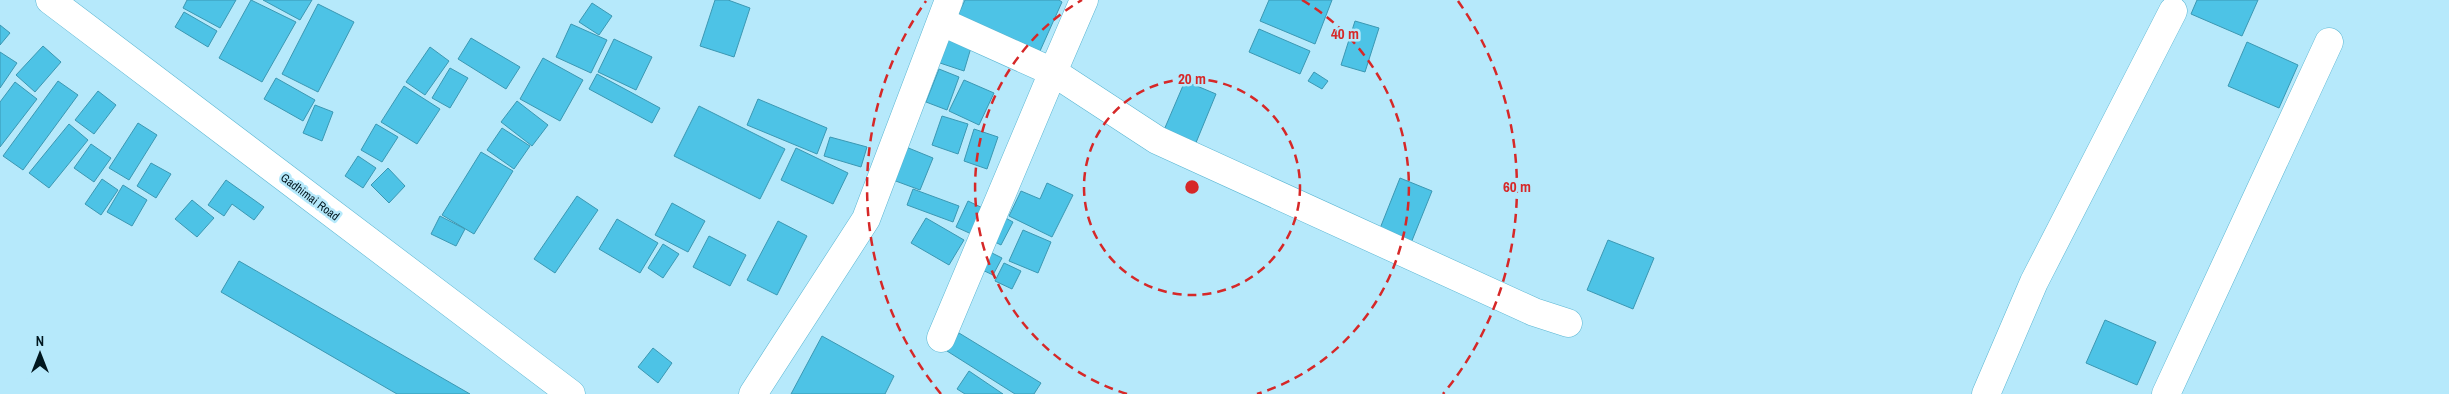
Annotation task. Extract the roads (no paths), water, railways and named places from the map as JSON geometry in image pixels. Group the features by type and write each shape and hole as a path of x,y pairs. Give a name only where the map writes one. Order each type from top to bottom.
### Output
{"street":[{"name":"Gadhimai Road","path":"50,0 571,394"},
{"path":"941,338 1084,0"},
{"path":"753,394 866,219 945,11 1053,72 1157,140 1534,312 1568,323"},
{"path":"1986,394 2034,282 2172,11"},
{"path":"2166,394 2330,42"}]}
